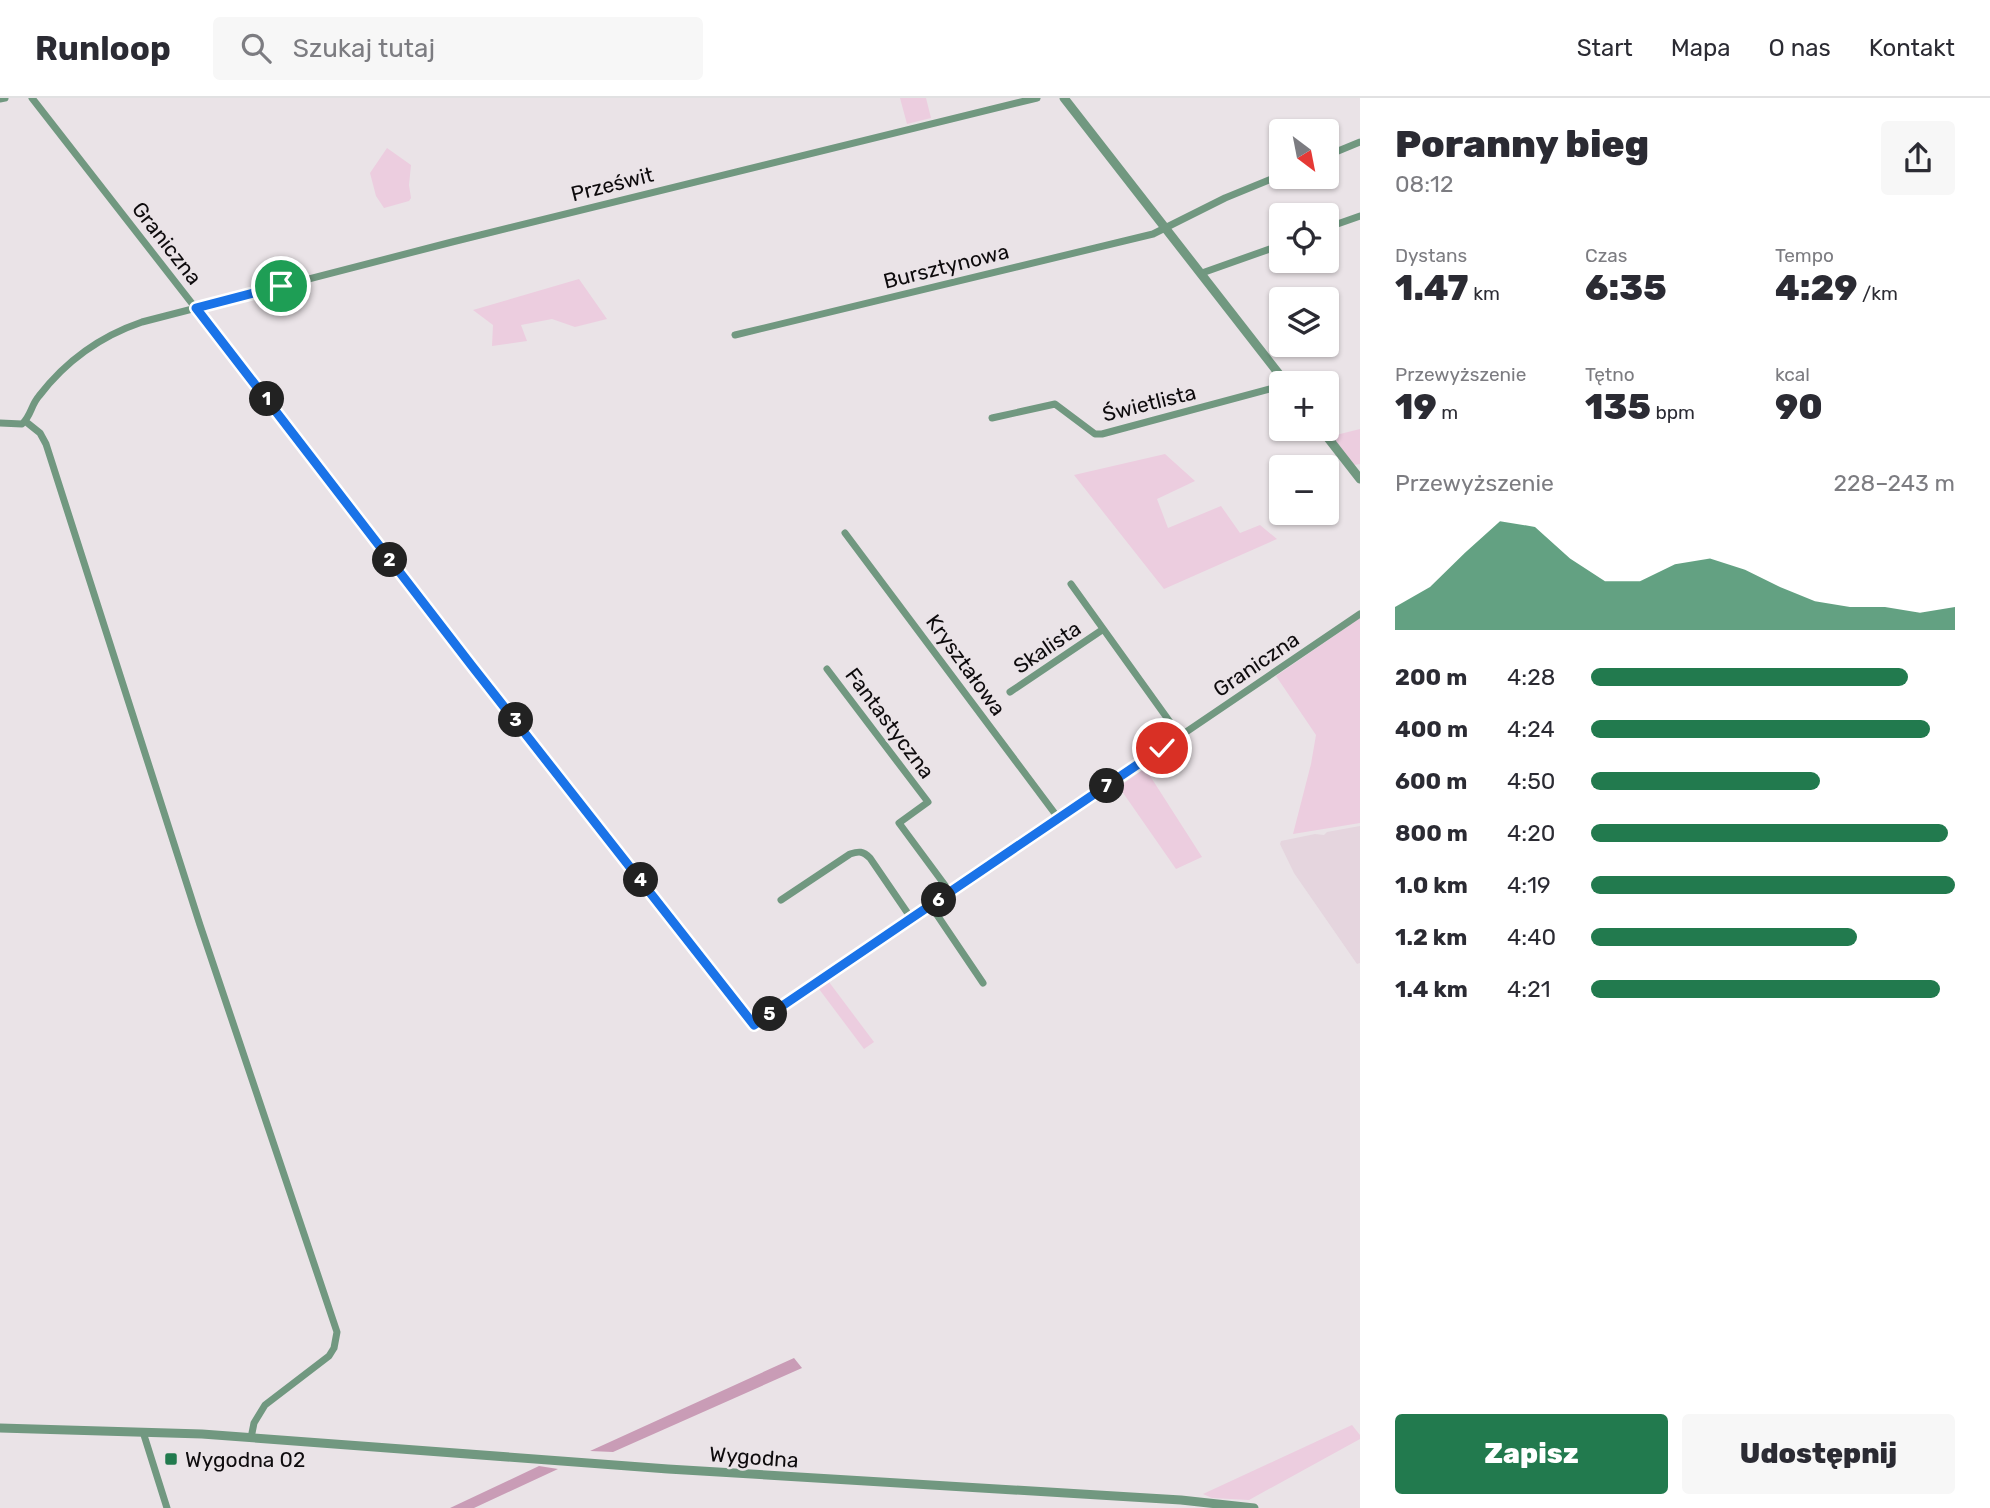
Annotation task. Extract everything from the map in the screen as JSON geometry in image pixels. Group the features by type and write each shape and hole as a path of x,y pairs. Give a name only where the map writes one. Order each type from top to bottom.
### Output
{"street":[{"path":"0,99 5,98"},
{"name":"Graniczna","path":"32,98 754,1025 1360,614"},
{"name":"Prześwit","path":"25,421 41,393 90,347 124,329 196,308 1037,98"},
{"path":"1064,98 1277,371"},
{"path":"1339,151 1360,142"},
{"name":"Bursztynowa","path":"735,335 1153,234 1225,198 1269,180"},
{"path":"1339,223 1360,216"},
{"path":"1202,273 1269,248"},
{"name":"Świetlista","path":"992,418 1055,404 1095,434 1102,434 1269,389"},
{"path":"0,424 16,425 25,421 40,433 46,444 200,925 337,1332 337,1339 329,1356 265,1405 254,1423 251,1438"},
{"path":"1330,441 1360,479"},
{"name":"Kryształowa","path":"845,533 1059,818"},
{"name":"Skalista","path":"1071,584 1180,736"},
{"name":"Skalista","path":"1010,692 1102,630"},
{"name":"Fantastyczna","path":"827,669 928,802 899,823 950,892"},
{"path":"781,900 850,853 857,851 864,853 911,918"},
{"path":"931,906 983,983"},
{"name":"Wygodna","path":"0,1428 251,1438 668,1469 1181,1500 1254,1508"},
{"path":"143,1432 167,1508"}],"shaded area":[{"path":"900,98 926,98 931,118 907,124"},
{"path":"387,148 411,165 411,198 409,201 384,208 376,196 370,173"},
{"path":"579,279 607,319 575,327 552,319 521,325 527,341 492,346 493,325 473,310"},
{"path":"1360,429 1360,464 1354,465 1336,441 1339,441 1339,434"},
{"path":"1165,454 1195,481 1157,499 1168,528 1221,506 1240,533 1260,525 1277,539 1164,589 1074,475"},
{"path":"1360,618 1360,823 1293,834 1316,735 1276,676"},
{"path":"1145,768 1202,857 1176,869 1119,787"},
{"path":"1360,826 1360,963 1357,964 1294,873 1280,844 1281,841 1315,834 1324,835 1327,832"},
{"path":"829,982 874,1042 864,1049 819,989"},
{"path":"794,1358 802,1368 613,1452 590,1451"},
{"path":"1352,1425 1360,1439 1249,1500 1212,1498 1203,1494"},
{"path":"539,1466 558,1469 474,1508 450,1508"}],"place":[{"name":"Wygodna 02","path":"171,1459"}],"route":[{"path":"281,286 196,308 754,1025 1162,748"}]}
